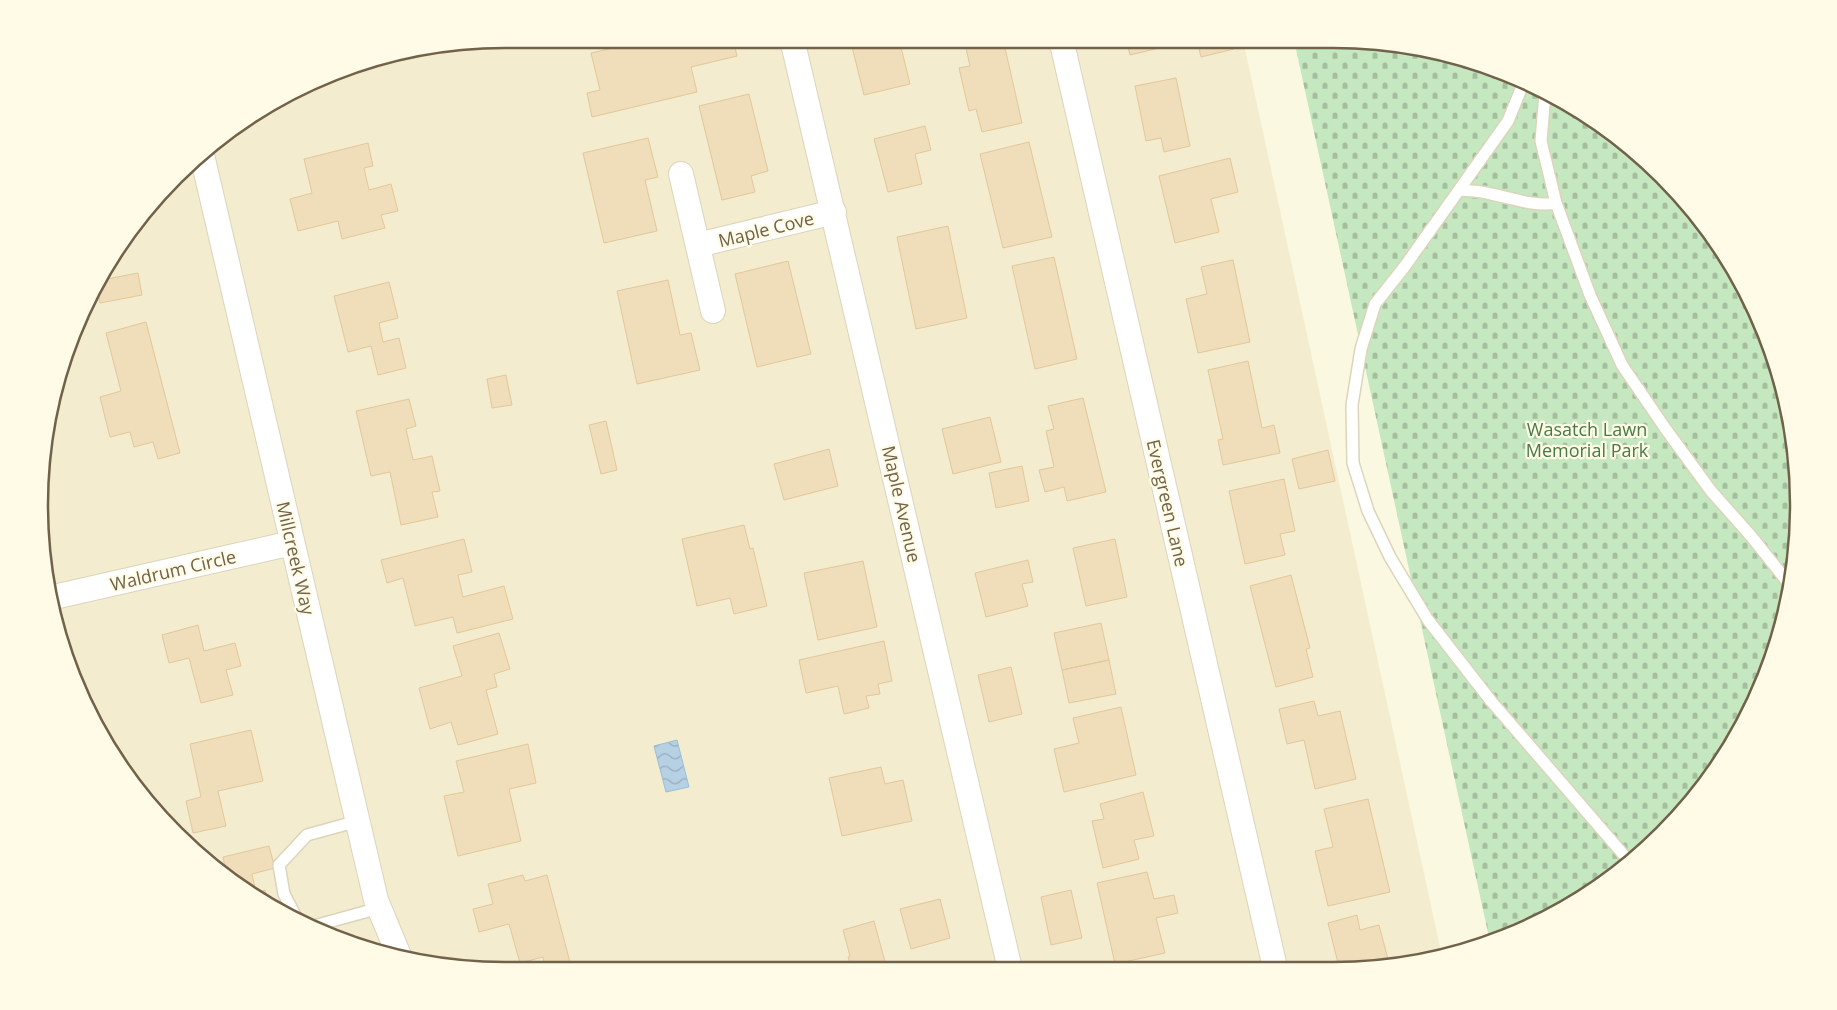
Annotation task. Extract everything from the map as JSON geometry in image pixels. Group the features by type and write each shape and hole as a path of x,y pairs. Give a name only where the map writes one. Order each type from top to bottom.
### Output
{"street":[{"name":"Maple Avenue","path":"794,48 1009,962"},
{"name":"Evergreen Lane","path":"1063,48 1274,962"},
{"name":"Millcreek Way","path":"203,161 379,908 396,949"},
{"name":"Maple Cove","path":"681,174 713,311"},
{"name":"Maple Cove","path":"698,245 834,212"},
{"name":"Waldrum Circle","path":"57,597 292,543"}],"lane":[{"path":"1521,89 1508,121 1405,266 1375,304 1361,349 1352,405 1353,463 1368,511 1390,557 1428,620 1491,701 1625,857"},
{"path":"1544,100 1541,141 1556,204 1590,295 1622,364 1665,428 1711,491 1784,577"},
{"path":"1459,190 1489,193 1546,205 1556,204"},
{"path":"292,909 284,894 279,865 307,835 358,821"},
{"path":"322,924 379,908"}],"shaded area":[{"path":"475,48 1245,48 1441,949 1392,959 1362,962 475,962 445,959 387,947 330,928 276,901 251,885 226,868 181,829 142,784 109,734 82,680 72,652 56,594 51,565 48,535 48,475 51,445 63,387 82,330 95,303 109,276 142,226 181,181 203,161 226,142 276,109 330,82 387,63 445,51"}],"green space":[{"name":"Wasatch Lawn Memorial Park","path":"1296,48 1362,48 1392,51 1450,63 1507,82 1534,95 1561,109 1611,142 1656,181 1676,203 1695,226 1728,276 1755,330 1774,387 1781,416 1789,475 1789,535 1786,565 1774,623 1765,652 1755,680 1728,734 1695,784 1656,829 1634,849 1611,868 1561,901 1507,928 1488,935"}],"water":[{"path":"677,740 689,787 666,792 654,746"}],"building":[{"path":"613,48 735,48 737,56 691,67 697,92 592,117 587,93 600,90 591,53"},
{"path":"852,48 901,48 910,84 864,95"},
{"path":"966,48 1005,48 1022,123 982,132 976,109 969,111 959,68 970,66"},
{"path":"1128,48 1160,48 1130,55"},
{"path":"1199,48 1234,49 1201,57"},
{"path":"1176,78 1190,146 1164,152 1161,138 1146,141 1135,86"},
{"path":"749,94 768,171 751,176 755,192 722,200 699,106"},
{"path":"925,126 931,150 915,154 922,184 888,192 874,139"},
{"path":"648,138 658,177 645,180 657,231 604,243 583,153"},
{"path":"1029,142 1052,237 1003,248 980,154"},
{"path":"368,143 373,166 364,168 369,190 391,184 398,211 381,215 385,228 342,239 338,221 298,231 290,199 312,193 304,159"},
{"path":"1230,158 1238,192 1211,199 1219,232 1175,243 1159,176"},
{"path":"948,226 967,318 916,329 897,237"},
{"path":"1054,257 1077,359 1035,369 1012,266"},
{"path":"1233,260 1250,342 1198,353 1186,299 1207,294 1201,267"},
{"path":"788,261 811,354 757,367 735,274"},
{"path":"138,273 142,295 100,303 98,296 107,279"},
{"path":"668,280 680,335 691,333 700,370 637,384 617,291"},
{"path":"389,282 398,318 379,323 383,342 399,338 406,368 378,375 371,346 348,352 334,296"},
{"path":"146,322 180,453 158,459 153,442 134,447 130,432 110,437 100,397 121,391 106,333"},
{"path":"1248,361 1262,428 1274,425 1280,453 1223,465 1218,440 1223,439 1208,370"},
{"path":"506,375 512,405 492,408 487,379"},
{"path":"1083,398 1106,492 1067,501 1064,487 1045,492 1039,470 1054,467 1046,431 1054,429 1048,406"},
{"path":"409,399 416,426 406,429 413,460 432,456 440,491 432,492 438,517 401,525 390,472 371,476 356,411"},
{"path":"990,417 1001,462 953,474 942,429"},
{"path":"606,421 617,470 601,474 589,425"},
{"path":"829,449 838,486 784,500 774,464"},
{"path":"1328,450 1335,481 1299,489 1292,459"},
{"path":"1022,466 1029,501 996,508 989,473"},
{"path":"1284,479 1295,531 1280,534 1285,555 1245,564 1229,491"},
{"path":"744,525 750,549 753,548 767,606 734,614 730,598 697,606 682,539"},
{"path":"464,539 472,572 458,575 463,597 504,586 513,619 457,633 453,617 415,626 403,578 387,583 381,560"},
{"path":"1115,539 1127,597 1086,606 1073,548"},
{"path":"1028,560 1033,582 1022,584 1028,606 986,617 975,573"},
{"path":"863,561 877,627 818,640 804,573"},
{"path":"1291,575 1310,648 1306,649 1313,677 1276,687 1250,586"},
{"path":"1101,623 1109,660 1062,670 1054,633"},
{"path":"198,625 204,651 235,643 241,666 226,670 233,695 201,703 189,658 169,663 162,635"},
{"path":"499,633 510,669 494,674 497,687 486,690 498,734 458,745 451,722 430,729 419,688 462,676 453,646"},
{"path":"884,641 892,681 878,684 880,694 866,696 869,708 844,714 838,686 806,693 799,660"},
{"path":"1109,660 1116,694 1069,703 1062,670"},
{"path":"1011,667 1022,714 989,722 978,675"},
{"path":"1314,701 1318,716 1340,711 1356,779 1315,789 1304,740 1287,744 1279,709"},
{"path":"1121,707 1136,775 1064,792 1054,749 1079,743 1073,718"},
{"path":"251,730 263,781 218,791 226,826 193,833 186,801 201,797 190,744"},
{"path":"528,744 536,783 509,789 521,841 458,856 444,796 464,792 456,761"},
{"path":"881,767 885,784 903,780 912,821 842,836 829,778"},
{"path":"1143,792 1154,836 1134,840 1139,859 1103,868 1092,821 1104,819 1100,804"},
{"path":"1368,799 1390,892 1328,906 1315,851 1333,847 1324,809"},
{"path":"269,846 275,868 252,874 255,887 225,867 223,857"},
{"path":"1147,872 1154,899 1174,895 1178,913 1156,918 1165,953 1124,962 1115,962 1097,883"},
{"path":"523,875 525,881 547,875 570,962 544,962 543,957 520,962 509,924 479,932 473,909 493,904 488,884"},
{"path":"1071,890 1082,938 1051,945 1041,897"},
{"path":"940,899 950,938 911,949 900,909"},
{"path":"1357,915 1360,930 1379,925 1388,959 1338,962 1328,923"},
{"path":"874,921 885,962 850,962 848,957 850,956 843,930"}]}
